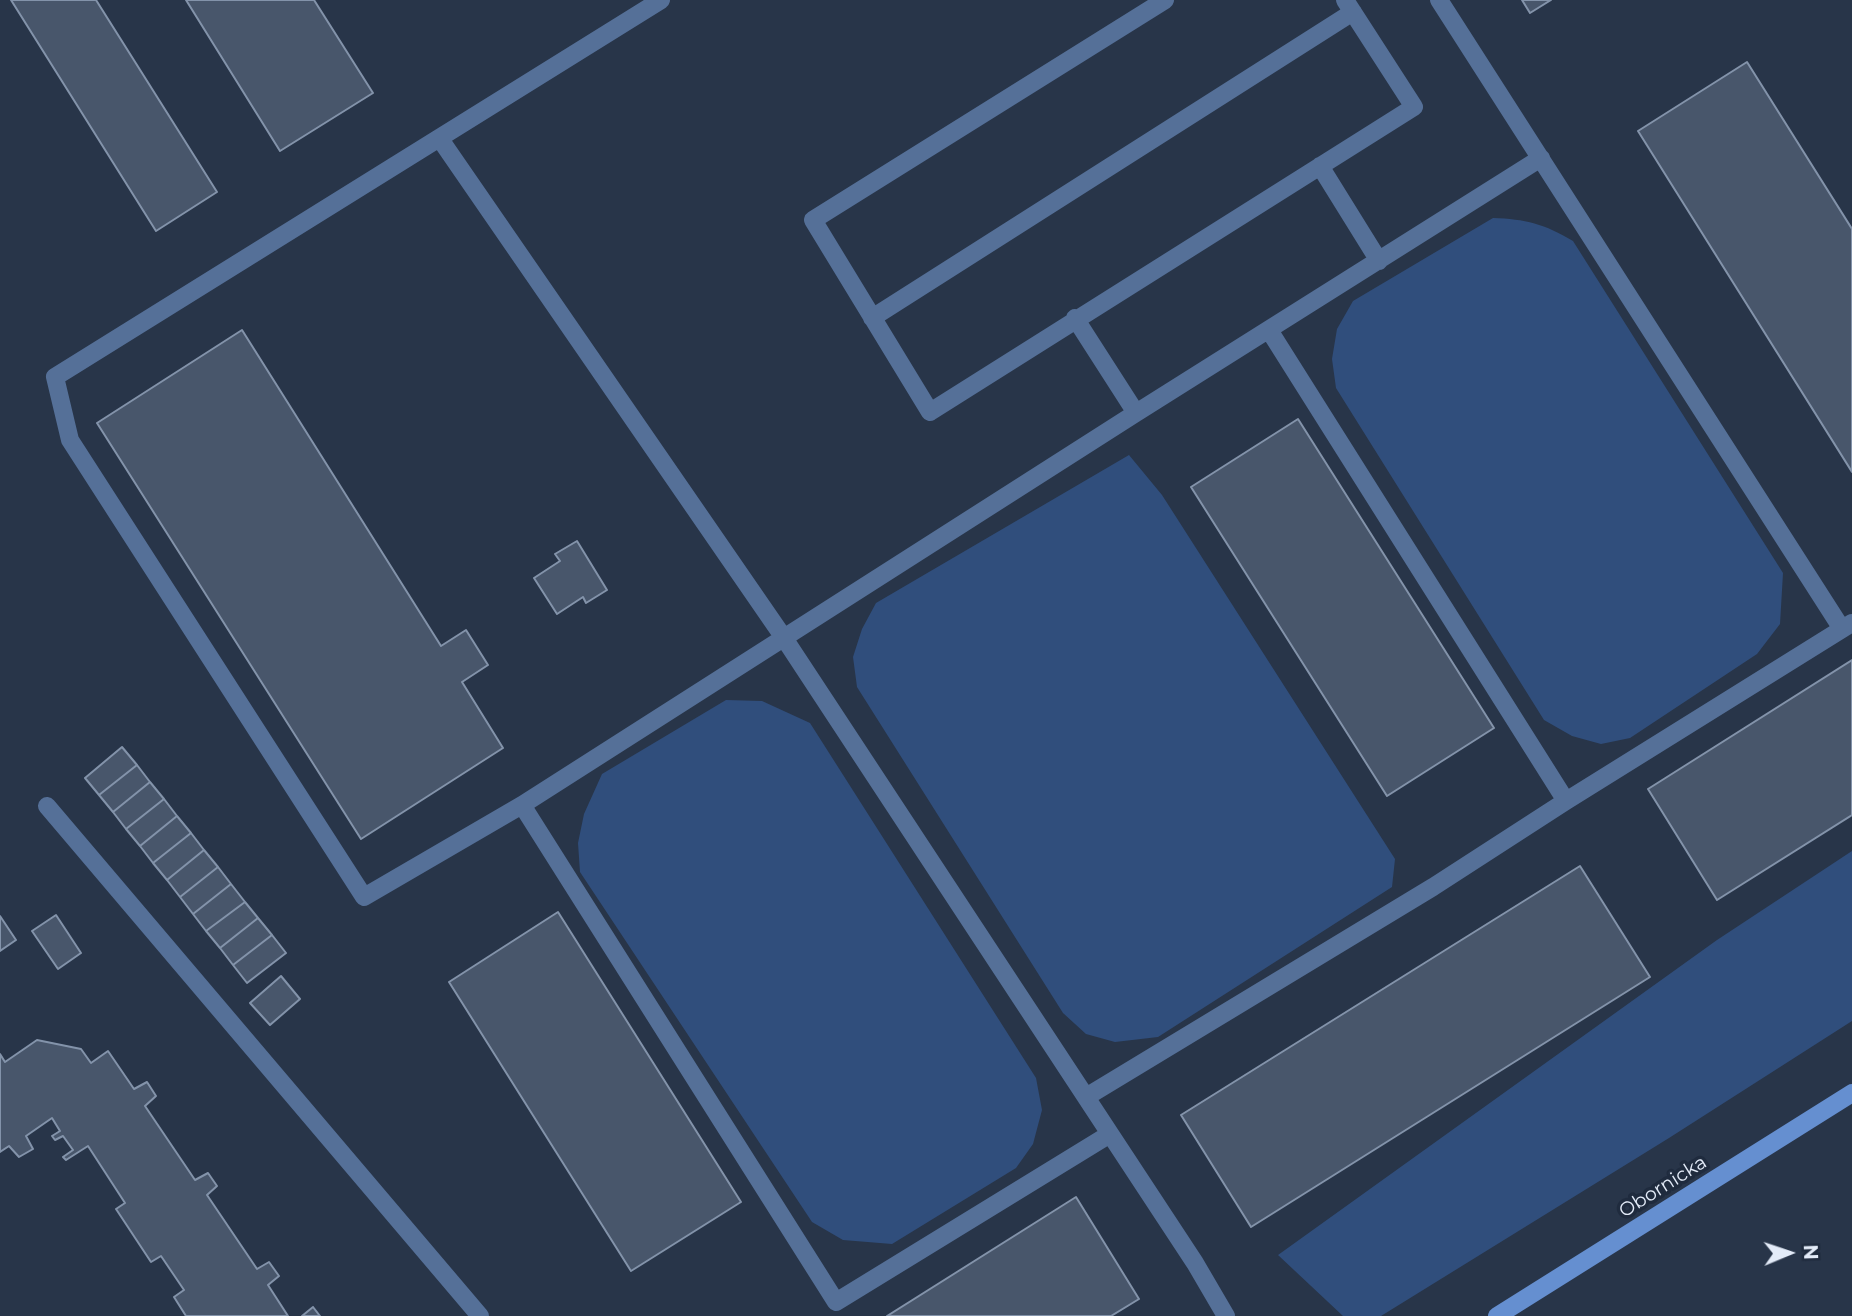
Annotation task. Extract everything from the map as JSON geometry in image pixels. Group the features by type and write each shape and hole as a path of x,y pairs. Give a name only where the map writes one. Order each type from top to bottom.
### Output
{"main road":[{"name":"Obornicka","path":"1497,1316 1852,1093"}],"lane":[{"path":"661,0 55,377 70,440 364,897 522,805 1541,158"},
{"path":"873,318 1349,6 1414,107 1075,318 930,412 813,220 1164,0"},
{"path":"1086,1097 1433,887 1847,626 1439,0"},
{"path":"440,139 784,638 1195,1263 1226,1316"},
{"path":"1320,166 1380,261"},
{"path":"1075,318 1136,413"},
{"path":"1269,330 1566,801"},
{"path":"522,805 836,1302 1110,1134"},
{"path":"47,806 480,1316"}],"shaded area":[{"path":"1493,218 1534,224 1573,241 1783,573 1780,624 1757,654 1630,738 1601,744 1572,736 1544,720 1336,388 1332,359 1337,329 1353,301"},
{"path":"1129,455 1162,495 1395,859 1392,887 1158,1037 1115,1042 1086,1034 1063,1013 857,687 853,657 862,629 876,603"},
{"path":"726,700 762,701 810,723 1036,1078 1042,1110 1033,1144 1016,1168 892,1244 843,1240 812,1222 580,872 578,843 584,814 602,774"},
{"path":"1852,851 1852,1021 1381,1316 1343,1316 1278,1255 1717,940"}],"building":[{"path":"11,0 96,0 217,192 156,231"},
{"path":"186,0 314,0 373,93 280,151"},
{"path":"1522,0 1551,0 1530,13"},
{"path":"1747,62 1852,229 1852,472 1638,131"},
{"path":"242,330 441,646 466,630 488,665 462,682 503,748 361,839 97,423"},
{"path":"1298,419 1494,728 1387,796 1191,487"},
{"path":"577,541 607,590 586,603 583,597 557,614 534,578 560,561 555,554"},
{"path":"1852,660 1852,815 1717,900 1648,789"},
{"path":"122,747 137,765 99,795 85,778"},
{"path":"137,765 150,782 113,812 99,795"},
{"path":"150,782 164,799 126,829 113,812"},
{"path":"164,799 177,816 140,846 126,829"},
{"path":"177,816 191,833 153,863 140,846"},
{"path":"191,833 204,850 167,880 153,863"},
{"path":"204,850 218,867 180,897 167,880"},
{"path":"1580,866 1650,977 1251,1227 1181,1115"},
{"path":"218,867 231,884 193,914 180,897"},
{"path":"231,884 245,902 206,931 193,914"},
{"path":"245,902 258,918 220,948 206,931"},
{"path":"558,912 741,1202 631,1271 449,982"},
{"path":"56,915 81,953 58,969 32,931"},
{"path":"0,916 16,940 0,951"},
{"path":"258,918 272,935 233,965 220,948"},
{"path":"272,935 286,953 247,983 233,965"},
{"path":"281,976 300,999 270,1025 250,1003"},
{"path":"37,1040 81,1049 91,1063 108,1051 134,1089 147,1082 156,1096 145,1106 195,1180 208,1173 217,1186 207,1195 257,1269 269,1262 279,1276 268,1285 288,1316 186,1316 174,1297 184,1290 161,1256 151,1262 116,1209 125,1203 88,1146 66,1160 63,1157 73,1150 63,1136 55,1140 52,1136 60,1131 52,1118 26,1136 33,1149 19,1157 9,1146 0,1152 0,1054 5,1062"},
{"path":"1076,1197 1139,1299 1111,1316 887,1316"},
{"path":"313,1307 320,1316 302,1316"}]}
